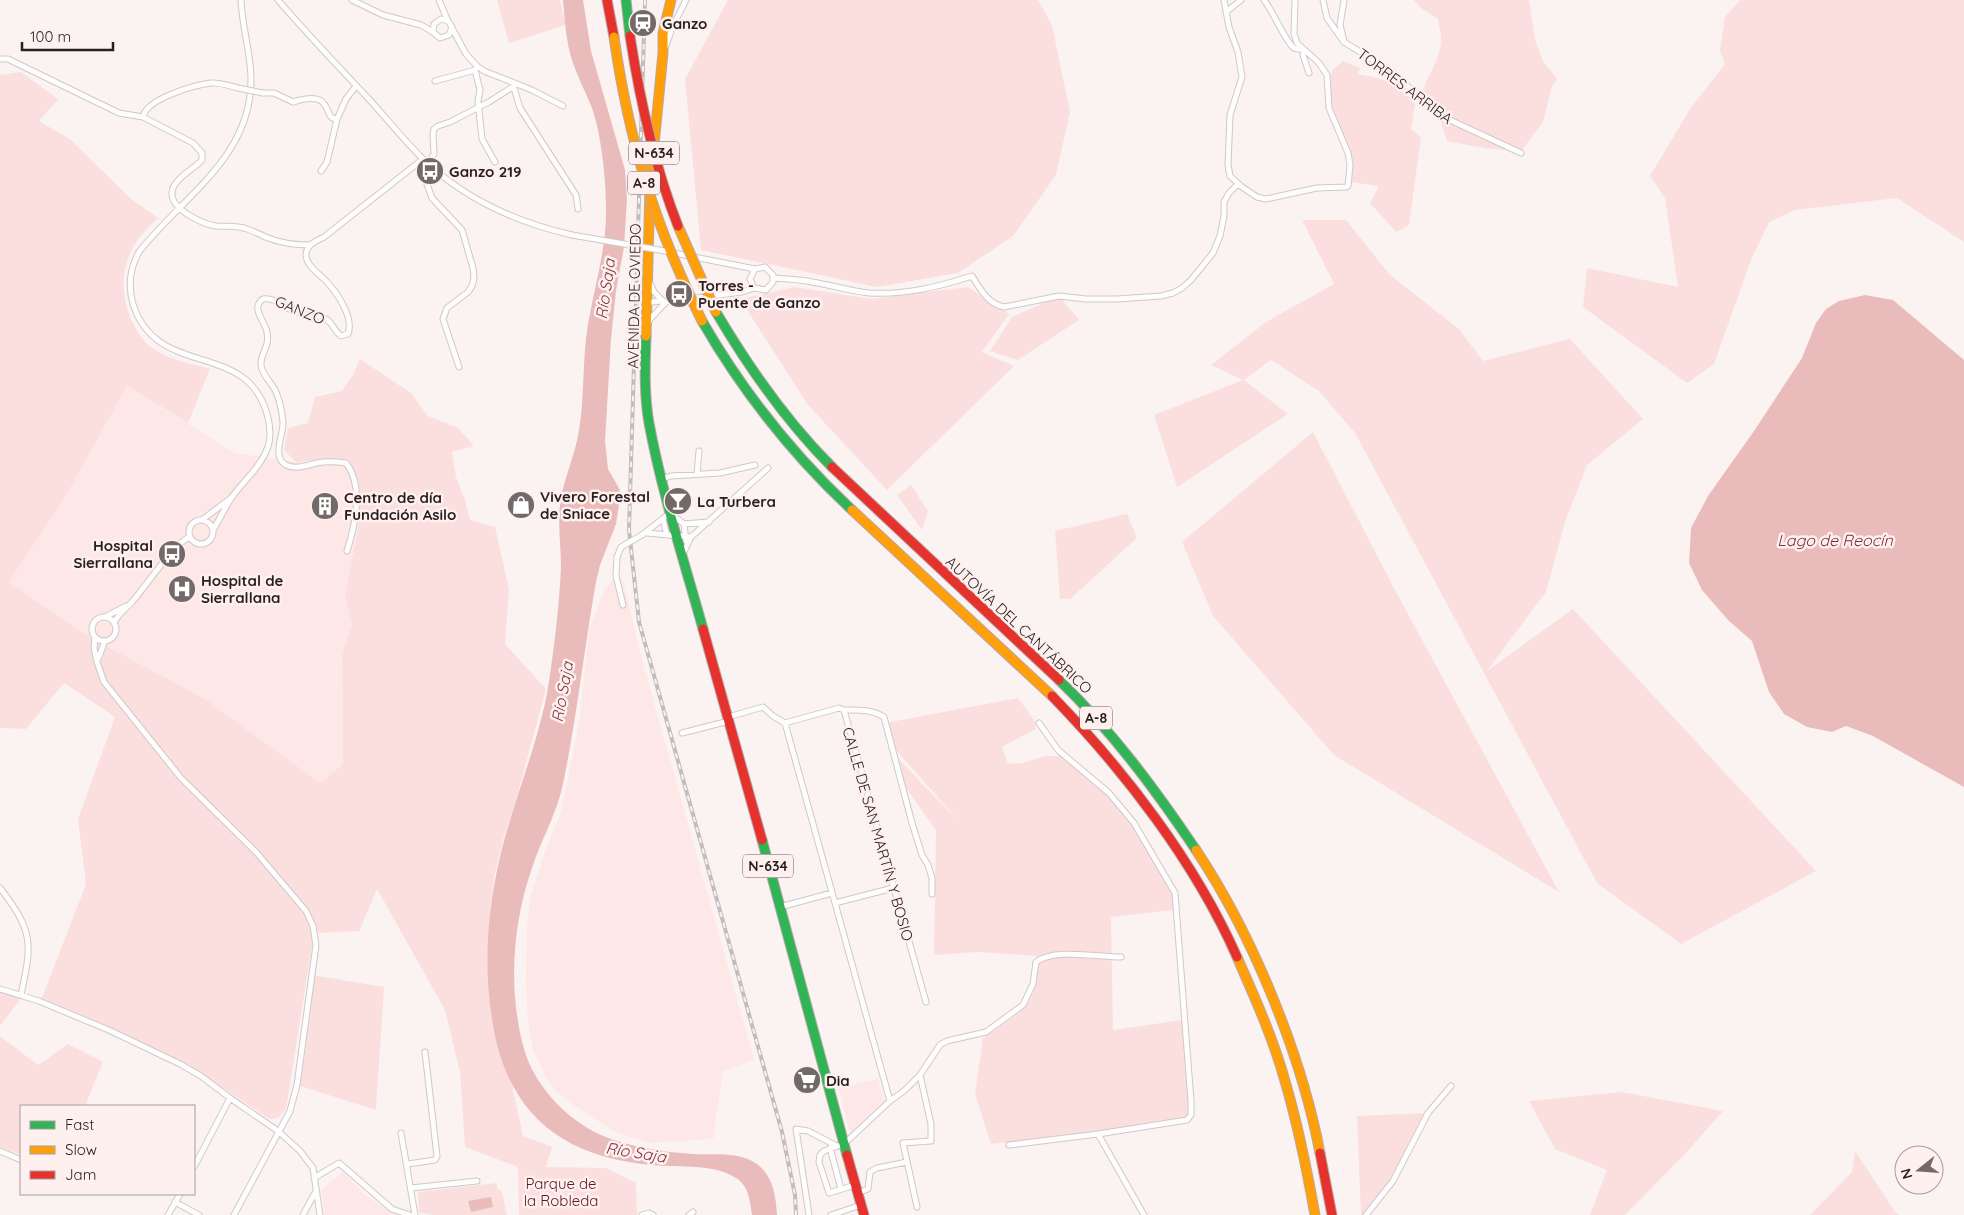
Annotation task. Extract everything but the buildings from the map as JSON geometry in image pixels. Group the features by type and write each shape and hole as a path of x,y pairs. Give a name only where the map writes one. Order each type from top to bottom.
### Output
{"highway":[{"name":"AUTOVÍA DEL CANTÁBRICO","path":"608,0 626,110 645,185 666,243 702,321 745,389 799,457 836,495 1064,709 1118,769 1160,823 1187,864 1220,923 1260,1010 1281,1067 1295,1113 1306,1160 1315,1215"},
{"name":"AUTOVÍA DEL CANTÁBRICO","path":"627,0 630,34 642,109 661,183 686,250 716,312 743,357 764,387 808,442 846,481 1084,706 1139,768 1171,810 1205,862 1230,906 1277,1005 1311,1111 1332,1215"},
{"name":"AVENIDA DE OVIEDO","path":"671,0 662,33 663,53 650,186 645,328 647,408 662,480 666,516 684,537 684,550 692,589 728,719"},
{"name":"N-634","path":"728,719 841,1145 864,1215"}],"street":[{"path":"231,498 202,520 190,525 189,537 196,544 203,545 211,539 213,530 231,498 259,464 268,447 270,425 264,404 254,386 239,374 220,365 171,349 159,342 146,330 137,314 131,297 130,280 134,260 145,244 213,175 227,156 239,134 246,114 251,82 251,67 241,0"},
{"path":"278,0 421,160 432,198 462,230 474,278 468,292 447,308 443,319 460,367"},
{"path":"352,0 383,15 421,25 436,36 460,45"},
{"path":"439,0 460,45 476,68 480,90 478,106 482,139 495,162"},
{"path":"663,53 669,34 686,0"},
{"path":"1224,0 1238,52 1242,77 1230,115 1228,165 1230,176 1257,197 1266,199 1317,188 1348,186 1350,165 1348,153 1329,108 1327,75 1319,63 1297,43 1294,34 1296,0"},
{"path":"1226,12 1242,0"},
{"path":"1264,0 1276,16 1286,39 1293,48 1303,50"},
{"name":"TORRES ARRIBA","path":"1323,0 1327,18 1344,42 1388,69 1438,113 1521,153"},
{"name":"TORRES ARRIBA","path":"1344,0 1340,25 1344,42"},
{"path":"433,32 436,22 441,15 442,8"},
{"path":"421,25 441,19 448,21"},
{"path":"445,38 450,35 452,27"},
{"path":"1303,50 1309,73"},
{"path":"0,59 8,59 119,113 144,117 193,142 202,153 202,160 173,187 173,200 179,208 202,222 217,226 235,226 269,239 310,245 324,237 421,160"},
{"path":"435,81 476,68 563,106"},
{"path":"144,117 147,109 165,97 212,83 264,93 274,93 293,102 305,98 316,98 324,101 332,119 337,119"},
{"path":"321,171 327,162 337,119 346,99 356,86"},
{"path":"428,163 434,154 434,129 489,102 514,86"},
{"path":"514,86 520,108 576,195 578,209"},
{"path":"421,160 428,163 445,178 487,206 522,221 572,235 754,269 761,267 768,269 774,278 772,286 766,290 754,288 664,303 646,303"},
{"path":"774,278 810,281 868,293 888,293 908,292 944,285 972,276 986,298 995,305 1004,307 1059,296 1101,300 1169,295 1182,288 1213,253 1220,236 1224,216 1224,202 1229,193 1238,184"},
{"name":"GANZO","path":"310,245 306,254 307,261 338,296 348,317 350,328 348,334 341,336 336,333 331,323 326,319 294,312 272,299 263,299 258,303 257,307 266,328 269,342 261,364 264,373 276,390 281,409 283,424 279,454 281,460 286,465 296,467 333,462 346,463 350,468 355,488 356,505 355,527 347,551"},
{"path":"754,269 750,279 754,288"},
{"path":"647,277 654,292 664,303"},
{"path":"645,328 664,303"},
{"path":"697,474 699,451"},
{"path":"662,480 671,476 720,473 755,465"},
{"path":"644,534 684,537 710,522 768,468"},
{"path":"666,516 684,524 710,522"},
{"path":"622,606 616,576 617,556 621,547 644,534 666,516"},
{"path":"666,516 667,535"},
{"path":"202,520 209,523 213,530"},
{"path":"684,524 684,550"},
{"path":"95,637 104,641 111,639 115,634 114,623 117,617 131,604 178,547 189,537"},
{"path":"131,604 94,622 92,630 95,637 94,648 104,682 180,778 256,852 306,911 313,926 316,945 297,1085 290,1111 234,1215"},
{"path":"105,618 114,623"},
{"path":"97,662 104,641"},
{"path":"682,733 764,707 773,716 785,723 890,1101"},
{"path":"785,723 839,708 844,710"},
{"name":"CALLE DE SAN MARTÍN Y BOSIO","path":"926,1002 844,710 861,709 878,713 884,717 915,831 932,878 932,894"},
{"path":"1009,1144 1098,1134 1187,1120 1191,1115 1175,893 1134,823 1109,793 1058,750 1039,723"},
{"path":"0,888 16,908 30,947 21,995"},
{"path":"835,903 893,888"},
{"path":"779,907 832,893"},
{"path":"907,1162 876,1168 870,1172 868,1189 841,1189 829,1193 820,1162 820,1155 830,1148 841,1145 905,1090 920,1074 940,1045 947,1041 986,1032 1023,1005 1032,984 1036,962 1043,957 1056,954 1121,957"},
{"path":"0,989 21,995 103,1028 180,1064 201,1076 278,1131 300,1151 313,1168 320,1215"},
{"path":"408,1164 431,1162 437,1156 425,1052"},
{"path":"917,1207 903,1143 931,1141 931,1124 920,1074"},
{"path":"1366,1215 1393,1181 1428,1112 1451,1086"},
{"path":"195,1165 230,1098"},
{"path":"809,1215 796,1129 808,1131 841,1145"},
{"path":"402,1134 415,1215"},
{"path":"1098,1134 1144,1215"},
{"path":"830,1148 841,1189"},
{"path":"0,1151 20,1160"},
{"path":"314,1178 339,1163 392,1209 410,1215"},
{"path":"411,1188 477,1181"},
{"path":"303,1215 316,1191"},
{"path":"168,1215 179,1195"},
{"path":"175,1202 199,1215"},
{"path":"831,1215 861,1205"},
{"path":"642,1215 649,1213 653,1215"}],"shaded area":[{"name":"Hospital de Sierrallana","path":"127,386 235,453 296,462 349,459 354,473 360,511 345,596 352,626 342,654 343,764 320,783 205,699 86,635 9,582 64,499"},
{"path":"616,576 622,577 642,660 754,1060 723,1071 713,1139 649,1143 615,1132 569,1102 554,1089 545,1076 533,1049 528,1022 526,980 527,926 531,895 547,846 561,813 579,723 589,631 604,590"},
{"path":"878,1079 884,1100 883,1103 850,1133 839,1088"},
{"path":"343,1172 365,1195 395,1215 325,1215 321,1190"}],"green space":[{"path":"497,0 560,0 566,25 509,43"},
{"path":"728,0 1038,0 1052,25 1070,112 1056,175 1013,236 958,273 877,287 701,250 685,79"},
{"path":"1414,0 1529,0 1535,40 1543,61 1557,79 1552,86 1543,122 1522,150 1493,149 1447,141 1438,113 1421,97 1440,50 1441,37 1438,19 1421,8"},
{"path":"1740,0 1964,0 1964,242 1897,198 1795,210 1769,222 1751,260 1714,364 1687,383 1583,307 1587,268 1678,287 1665,198 1650,176 1690,109 1725,64 1720,51 1725,17"},
{"path":"1343,61 1360,68 1358,74 1383,80 1397,86 1415,104 1411,129 1421,137 1409,225 1396,232 1370,203 1379,186 1351,182 1352,164 1331,106 1329,79 1333,70"},
{"name":"Parque de la Robleda","path":"21,72 58,99 39,121 71,140 131,199 158,218 137,241 125,269 124,288 127,308 139,334 148,345 158,352 180,361 210,369 188,423 127,386 64,499 9,582 86,635 205,699 320,783 343,764 342,654 352,625 345,596 361,510 349,459 296,462 284,450 288,428 308,423 315,397 342,391 353,375 360,359 411,393 428,416 458,428 474,446 452,452 456,477 470,520 495,527 509,589 505,644 546,689 518,793 504,836 494,877 490,913 513,1090 523,1136 552,1147 546,1167 606,1168 636,1183 637,1215 519,1215 518,1167 465,1147 460,1072 445,1010 377,889 359,931 314,933 286,1109 278,1118 269,1119 201,1073 122,1032 42,998 86,884 78,819 115,717 64,683 26,729 0,728 0,75"},
{"path":"1302,220 1346,220 1390,275 1459,329 1483,361 1570,339 1643,419 1587,465 1565,522 1546,592 1487,671 1573,609 1816,871 1681,944 1597,883 1355,433 1319,391 1271,360 1244,380 1288,414 1177,487 1154,415 1243,380 1211,365 1266,322 1334,284"},
{"path":"795,287 871,299 968,287 1009,314 982,352 1014,366 887,490 808,405 740,299"},
{"path":"1059,296 1079,320 1018,360 990,351 1012,317"},
{"path":"1313,432 1396,592 1559,892 1334,755 1213,616 1182,542"},
{"path":"911,485 928,511 922,530 897,495"},
{"path":"1127,514 1137,538 1070,599 1060,599 1055,531"},
{"path":"1018,698 1034,720 1036,729 1002,747 1008,764 1022,763 1045,756 1062,756 1108,796 1124,814 1143,842 1173,894 1173,910 1111,917 1113,1030 1182,1020 1191,1115 1187,1120 991,1144 975,1094 983,1038 1011,1019 1030,1001 1036,982 1037,956 977,952 934,955 936,830 904,785 893,753 962,825 890,743 885,723"},
{"path":"312,975 384,987 376,1110 297,1085"},
{"path":"0,992 21,998 0,1026"},
{"path":"0,1036 38,1065 68,1044 103,1062 85,1105 20,1105 20,1155 0,1147"},
{"path":"1622,1092 1723,1111 1685,1154 1625,1215 1590,1215 1607,1170 1555,1149 1529,1101"},
{"path":"1428,1113 1393,1181 1366,1215 1361,1215 1357,1116"},
{"path":"1855,1151 1896,1213 1900,1215 1810,1215 1852,1172"},
{"path":"497,1183 497,1188 502,1192 507,1215 432,1215 419,1212 418,1192"}],"water":[{"name":"Río Saja","path":"563,0 583,0 591,51 625,170 627,199 624,247 616,291 611,339 605,441 608,469 620,490 620,499 616,524 600,565 596,582 563,784 557,805 532,868 520,912 514,958 514,981 519,1027 524,1049 535,1076 564,1111 576,1120 601,1135 635,1146 693,1154 726,1154 750,1160 767,1174 770,1180 776,1201 777,1215 752,1215 748,1194 744,1185 727,1173 706,1168 621,1161 593,1153 567,1141 545,1126 527,1107 512,1084 501,1057 493,1025 487,954 494,884 505,837 534,744 548,688 561,568 560,506 579,430 586,337 605,236 605,183 598,130 592,108 577,74 569,48"},
{"name":"Lago de Reocín","path":"1865,295 1893,300 1964,360 1964,787 1873,736 1846,726 1832,732 1807,727 1784,714 1769,692 1752,641 1728,620 1702,590 1689,563 1691,528 1708,496 1802,358 1816,323 1826,309 1839,301"},
{"path":"491,1197 493,1207 471,1212 468,1201"}],"railway":[{"path":"645,0 629,530 639,622 782,1132 795,1195 796,1215"}],"traffic: fast":[{"path":"626,0 630,36"},
{"path":"716,312 769,393 799,431 832,467"},
{"path":"702,321 734,373 770,422 809,467 852,510"},
{"path":"646,336 647,412 654,449 703,629"},
{"path":"1059,680 1132,761 1196,850"},
{"path":"762,840 847,1155"}],"traffic: slow":[{"path":"646,336 650,186 663,53 663,33 671,0"},
{"path":"614,37 627,112 646,183 657,217 685,286 702,321"},
{"path":"678,226 716,312"},
{"path":"852,510 1052,696"},
{"path":"1196,850 1217,883 1236,919 1255,956 1272,996 1300,1075 1312,1115 1320,1153"},
{"path":"1237,957 1275,1049 1290,1098 1315,1215"}],"traffic: jam":[{"path":"607,0 614,37"},
{"path":"630,36 638,85 655,156 678,226"},
{"path":"832,467 1059,680"},
{"path":"703,629 762,840"},
{"path":"1052,696 1105,755 1156,819 1200,887 1237,957"},
{"path":"1320,1153 1332,1215"},
{"path":"847,1155 864,1215"}],"place":[{"name":"Ganzo","path":"643,23"},
{"name":"Ganzo 219","path":"430,171"},
{"name":"Torres - Puente de Ganzo","path":"679,294"},
{"name":"La Turbera","path":"678,501"},
{"name":"Vivero Forestal de Sniace","path":"521,505"},
{"name":"Centro de día Fundación Asilo","path":"325,506"},
{"name":"Hospital Sierrallana","path":"172,554"},
{"name":"Hospital de Sierrallana","path":"182,589"},
{"name":"Dia","path":"807,1080"}]}
